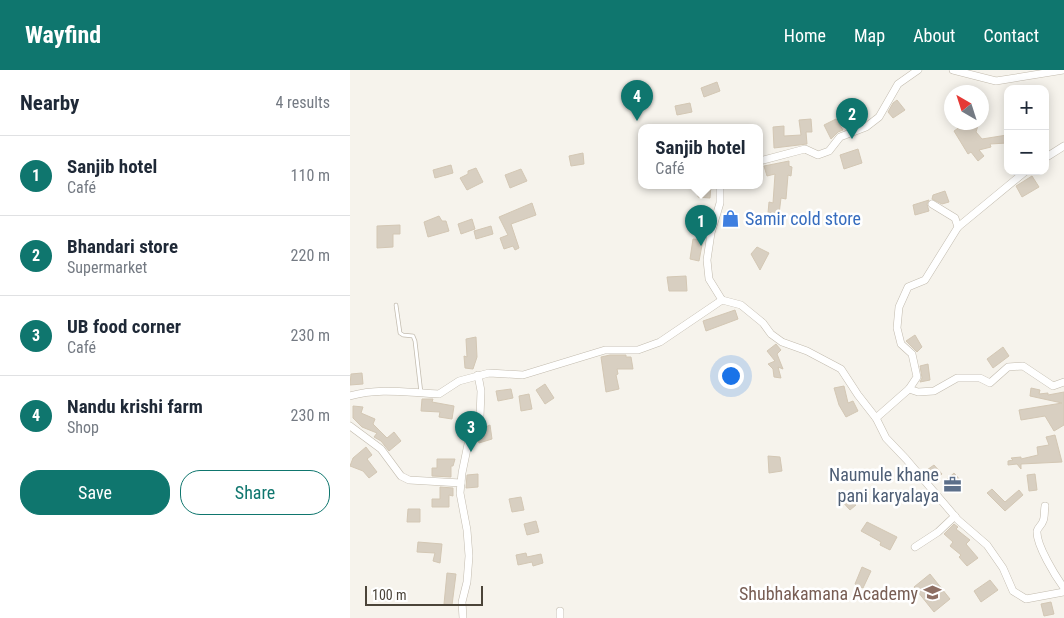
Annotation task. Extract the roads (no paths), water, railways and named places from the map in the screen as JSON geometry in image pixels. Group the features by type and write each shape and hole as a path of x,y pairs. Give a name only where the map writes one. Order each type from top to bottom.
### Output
{"street":[{"path":"763,160 806,149 818,155 829,151 840,137 866,127 879,117 898,84 918,70"},
{"path":"953,70 996,81 1064,70"},
{"path":"1049,155 1064,146"},
{"path":"876,418 909,389 917,377 912,354 901,344 897,328 899,307 908,286 924,280 958,227 1021,175"},
{"path":"720,189 720,203 711,233 707,260 709,279 722,300 741,305 764,323 771,334 782,342 807,351 841,369 876,418 886,438 955,516 987,545 1003,568 1013,591 1026,599 1064,592"},
{"path":"932,204 955,218 958,227"},
{"path":"350,396 366,391 439,394 459,380 478,375 489,373 523,375 605,350 638,350 660,342 722,300"},
{"path":"909,389 918,392 934,391 957,378 980,378 990,383 1008,367 1023,366 1052,386 1064,382"},
{"path":"463,618 462,602 467,582 469,556 467,530 460,493 468,444 480,417 481,392 478,375"},
{"path":"350,426 381,449 401,476 409,480 461,483"},
{"path":"1045,506 1044,521 1037,534 1054,576 1064,588"},
{"path":"915,547 938,532 955,516"}],"lane":[{"path":"396,305 400,333 413,336 415,341 421,394"}],"place":[{"name":"Nandu krishi farm","path":"637,121"},
{"name":"Bhandari store","path":"852,139"},
{"name":"Samir cold store","path":"731,218"},
{"name":"Sanjib hotel","path":"701,246"},
{"name":"UB food corner","path":"471,452"},
{"name":"Naumule khane pani karyalaya","path":"953,484"},
{"name":"Shubhakamana Academy","path":"932,593"}]}
